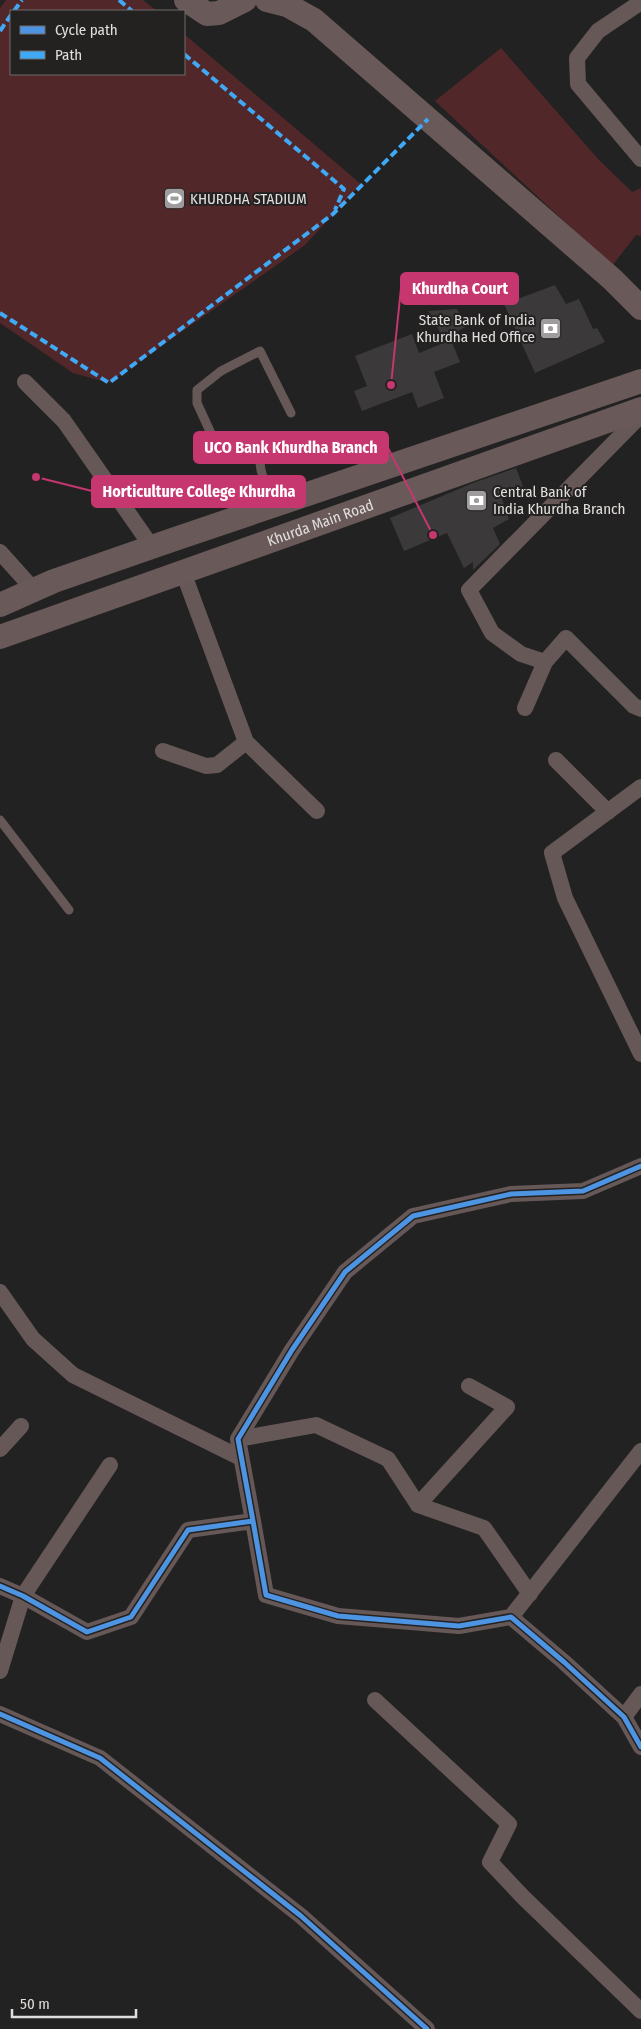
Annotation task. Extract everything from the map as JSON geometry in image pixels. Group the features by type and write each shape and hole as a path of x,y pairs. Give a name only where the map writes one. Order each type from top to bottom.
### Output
{"main road":[{"path":"186,0 207,14 218,13 246,0"},
{"path":"267,0 286,5 314,20 612,279 641,308"},
{"name":"Khurda Main Road","path":"0,605 54,581 152,546 641,381"},
{"name":"Khurda Main Road","path":"0,637 641,409"}],"street":[{"path":"641,2 598,31 577,58 578,84 641,159"},
{"path":"25,382 64,421 152,546"},
{"path":"545,662 521,654 492,633 469,590 641,415"},
{"path":"0,552 34,590"},
{"path":"184,572 246,742 316,811"},
{"path":"525,708 545,662 566,638 634,706 641,709"},
{"path":"163,751 192,762 212,766 217,765 246,742"},
{"path":"556,760 608,812"},
{"path":"641,787 552,853 565,898 641,1054"},
{"path":"641,1166 583,1191 511,1194 413,1216 345,1272 292,1350 238,1439 266,1595 338,1616 459,1626 511,1617 641,1452"},
{"path":"0,1292 33,1338 73,1375 241,1458"},
{"path":"418,1505 508,1407 469,1386"},
{"path":"238,1439 316,1425 388,1459 418,1505 484,1528 530,1594"},
{"path":"0,1449 21,1426"},
{"path":"0,1671 23,1596 110,1465"},
{"path":"0,1586 23,1596 87,1632 131,1617 188,1530 253,1521"},
{"path":"511,1617 624,1717 641,1747"},
{"path":"624,1717 641,1694"},
{"path":"375,1700 509,1824 490,1862 523,1897 641,2011"},
{"path":"0,1714 100,1758 301,1916 427,2029"}],"lane":[{"path":"271,506 261,470 258,448 241,444 220,453 196,403 197,390 222,371 260,351 291,413"},
{"path":"0,820 69,910"}],"shaded area":[{"name":"KHURDHA STADIUM","path":"6,0 143,0 156,10 10,10 10,75 185,75 185,35 361,184 305,245 109,383 73,373 0,323 0,8"},
{"path":"501,48 599,160 632,192 641,188 641,236 636,235 612,266 435,101"}],"building":[{"name":"State Bank of India Khurdha Hed Office","path":"555,285 566,304 579,299 593,329 597,328 605,342 535,373 504,304"},
{"path":"457,309 467,326 444,339 428,311"},
{"path":"412,334 419,353 451,340 460,362 434,372 444,398 418,408 412,392 362,411 354,391 367,386 355,356"},
{"path":"516,468 523,486 501,496 509,519 493,528 500,544 473,570 473,562 464,568 447,533 404,551 390,518 473,483"}],"marked path":[{"path":"15,10 22,0"},
{"path":"119,0 131,10"},
{"path":"0,31 10,16"},
{"path":"185,55 344,189 335,210"},
{"path":"0,313 109,383 333,214 428,119"}],"cycle path":[{"path":"253,1521 238,1439 292,1350 345,1272 413,1216 511,1194 583,1191 641,1166"},
{"path":"0,1586 23,1596 87,1632 131,1617 188,1530 253,1521 266,1595 338,1616 459,1626 511,1617 624,1717 641,1747"},
{"path":"0,1714 100,1758 301,1916 427,2029"}],"place":[{"name":"KHURDHA STADIUM","path":"174,199"},
{"name":"State Bank of India Khurdha Hed Office","path":"551,329"},
{"name":"Khurdha Court","path":"391,385"},
{"name":"Horticulture College Khurdha","path":"36,477"},
{"name":"Central Bank of India Khurdha Branch","path":"477,501"},
{"name":"UCO Bank Khurdha Branch","path":"433,535"}]}
